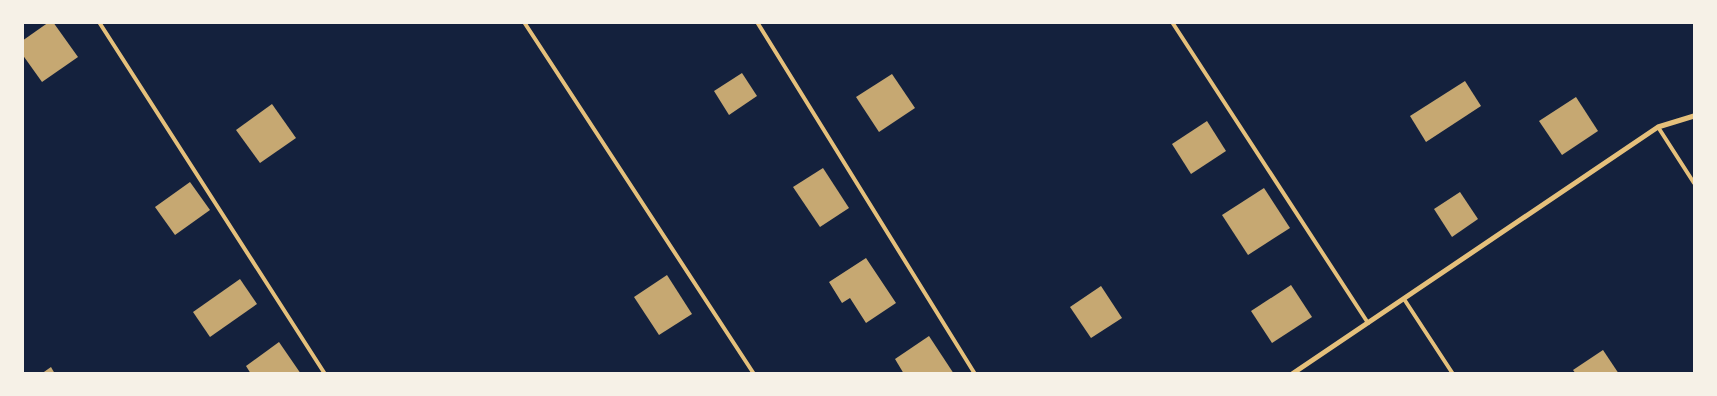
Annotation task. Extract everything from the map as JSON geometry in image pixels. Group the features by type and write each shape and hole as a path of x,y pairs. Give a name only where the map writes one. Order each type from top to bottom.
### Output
{"street":[{"path":"1292,374 1658,127 1694,116"}],"lane":[{"path":"98,22 325,374"},
{"path":"524,22 754,374"},
{"path":"758,22 975,374"},
{"path":"1172,22 1368,323"},
{"path":"1658,127 1694,184"},
{"path":"1404,299 1453,374"}],"building":[{"path":"49,22 53,22 78,57 42,82 22,54 22,41"},
{"path":"742,73 757,96 729,115 714,91"},
{"path":"892,74 915,108 879,132 856,97"},
{"path":"1465,81 1481,106 1426,142 1410,116"},
{"path":"1576,97 1598,131 1562,155 1539,121"},
{"path":"272,104 296,138 260,163 236,130"},
{"path":"1207,121 1226,151 1191,174 1172,144"},
{"path":"823,168 849,208 820,227 793,187"},
{"path":"190,182 210,210 175,235 155,207"},
{"path":"1264,188 1290,228 1248,255 1222,215"},
{"path":"1460,192 1478,219 1452,237 1434,209"},
{"path":"866,258 896,303 866,323 850,298 842,303 829,282"},
{"path":"667,275 692,314 659,335 634,297"},
{"path":"240,279 257,304 210,337 193,312"},
{"path":"1291,285 1312,317 1272,343 1251,311"},
{"path":"1101,286 1122,318 1091,338 1070,307"},
{"path":"929,336 954,374 904,374 895,359"},
{"path":"279,342 301,374 251,374 246,366"},
{"path":"1603,350 1619,374 1576,374 1573,370"},
{"path":"51,367 55,374 41,374"}]}
